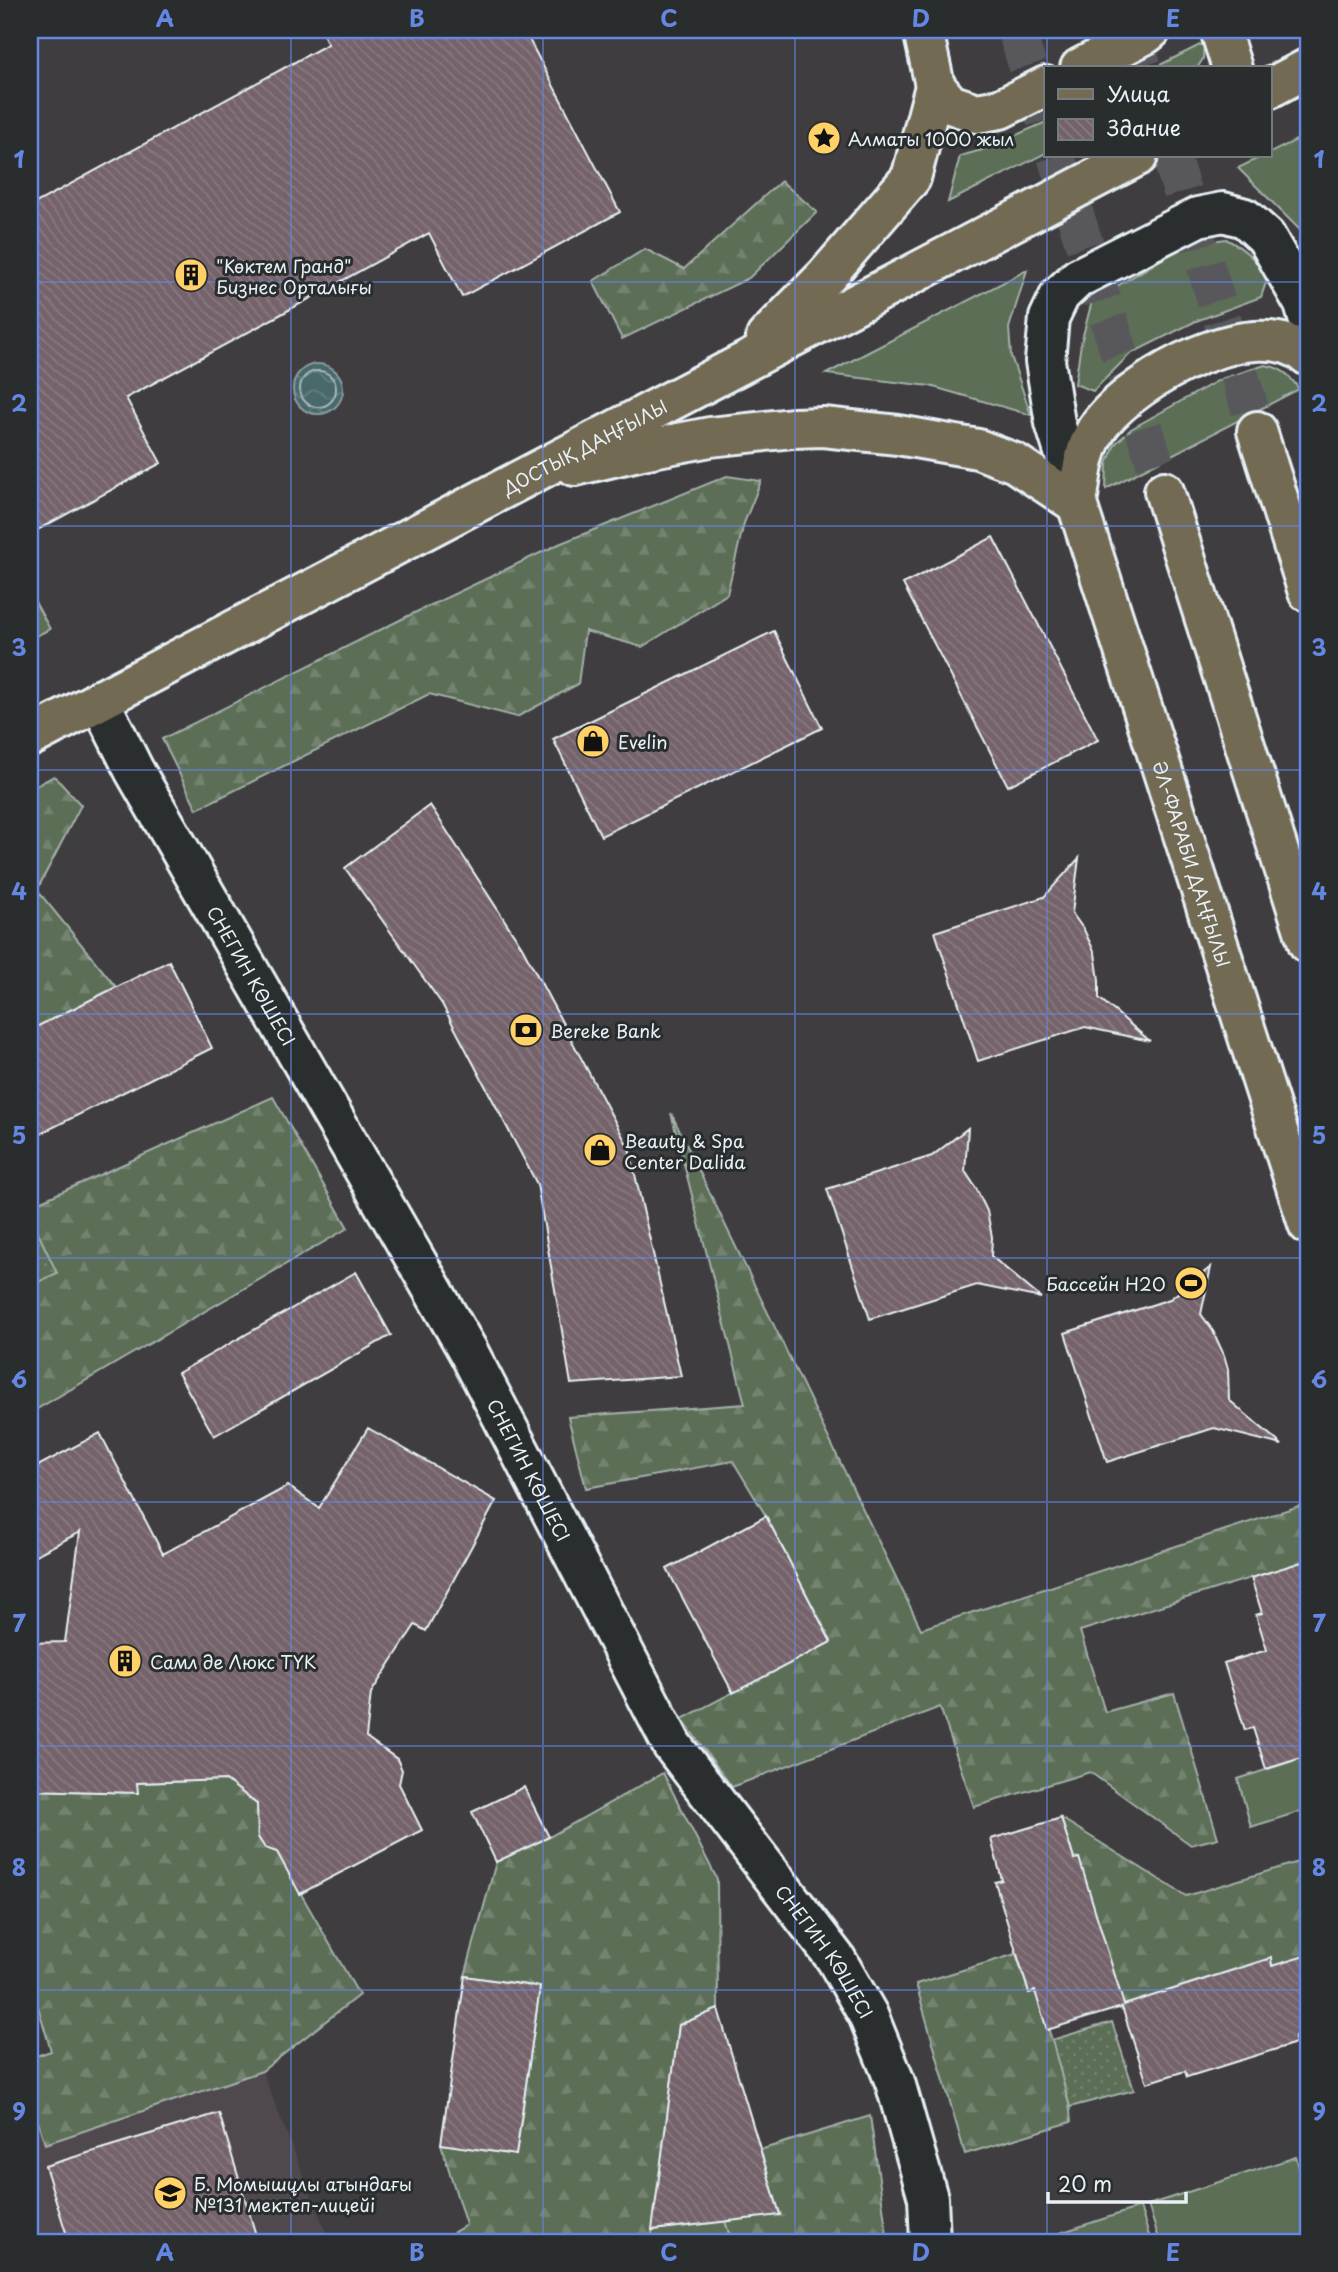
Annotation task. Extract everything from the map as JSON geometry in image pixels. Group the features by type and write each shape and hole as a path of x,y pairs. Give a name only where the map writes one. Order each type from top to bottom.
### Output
{"main road":[{"path":"737,365 804,299 911,178 934,86 923,30"},
{"path":"1084,66 1151,30"},
{"path":"1220,30 1231,66"},
{"path":"1272,87 1308,68"},
{"path":"934,86 950,104 977,113 1000,109 1044,87"},
{"name":"ДОСТЫҚ ДАҢҒЫЛЫ","path":"30,737 1134,158"},
{"path":"503,488 588,463 656,447 710,437 823,427 898,435 978,449 1015,463 1077,504 1081,473 1091,439 1119,405 1156,377 1212,350 1241,342 1270,339 1299,348 1308,356"},
{"path":"1258,431 1308,592"},
{"path":"1164,491 1308,943"},
{"name":"ӘЛ-ФАРАБИ ДАҢҒЫЛЫ","path":"1077,504 1308,1224"}],"street":[{"path":"1077,504 1076,490 1055,423 1045,361 1049,318 1060,295 1078,278 1198,217 1223,212 1245,218 1266,237 1304,304 1308,318"},
{"name":"СНЕГИН КӨШЕСІ","path":"99,700 134,770 468,1351 672,1745 836,1959 868,2015 895,2082 928,2198 930,2242"}],"shaded area":[{"name":"Б. Момышұлы атындағы №131 мектеп-лицейі","path":"262,2071 330,2242 30,2242 30,2124 38,2121 45,2144"}],"green space":[{"path":"1204,43 1203,59 1198,66 1158,66"},
{"path":"1044,123 1044,154 948,202 960,156 982,150"},
{"path":"1308,134 1308,238 1238,168 1259,158 1272,158 1272,152"},
{"path":"781,181 817,212 749,278 622,339 593,281 645,249 684,269"},
{"path":"1226,239 1250,255 1268,277 1261,297 1196,321 1130,354 1093,391 1075,384 1081,343 1092,301 1181,248"},
{"path":"1027,270 1009,328 1011,356 1031,415 930,386 826,374"},
{"path":"1265,365 1285,373 1299,389 1106,489 1107,464 1115,444 1131,429 1221,379"},
{"path":"727,476 761,481 744,523 727,594 642,647 585,631 578,684 517,717 429,694 197,809 162,739 559,544"},
{"path":"30,593 50,629 30,639"},
{"path":"54,776 81,805 37,890 116,987 30,1030 30,789"},
{"path":"273,1097 348,1228 30,1413 30,1206"},
{"path":"671,1113 921,1629 1299,1506 1308,1535 1308,1560 1080,1631 1105,1712 1174,1693 1218,1838 1191,1845 1090,1772 974,1807 940,1707 732,1787 682,1719 831,1641 766,1516 733,1461 586,1488 568,1417 745,1404"},
{"path":"30,1216 57,1273 30,1286"},
{"path":"1308,1756 1308,1809 1251,1827 1238,1779"},
{"path":"663,1773 717,1879 718,2009 679,2025 651,2242 437,2242 466,2225 441,2144 516,2154 540,1987 465,1976 496,1862 549,1837"},
{"path":"226,1780 270,1815 259,1825 257,1831 260,1841 277,1852 359,1995 262,2071 45,2144 38,2122 30,2124 30,2058 51,2051 30,1979 30,1790 137,1793 137,1783"},
{"path":"1061,1818 1186,1896 1308,1859 1308,1955 1272,1966 1270,1958 1161,1993 1124,2012 1119,2008 1079,1858 1074,1859"},
{"path":"1016,1954 1029,1993 1035,1991 1057,2055 1071,2122 965,2154 916,1984"},
{"path":"1112,2022 1134,2090 1070,2107 1052,2040"},
{"path":"870,2116 888,2242 732,2242 725,2221 780,2214 760,2150"},
{"path":"1296,2157 1308,2197 1308,2242 1160,2242 1148,2205"},
{"path":"1140,2207 1151,2242 1049,2242 1047,2237"},
{"path":"725,2221 732,2242 651,2242 652,2230"}],"water":[{"path":"318,364 335,372 343,389 335,406 318,414 301,406 293,389 301,372"}],"building":[{"name":"\"Көктем Гранд\" Бизнес Орталығы","path":"321,30 524,30 620,212 462,297 429,233 126,398 161,463 30,534 30,206 328,44"},
{"path":"993,537 1098,740 1008,786 903,584"},
{"path":"774,631 822,728 601,836 553,739"},
{"path":"430,805 522,947 629,1148 681,1376 571,1384 537,1184 442,1004 345,868"},
{"path":"1079,858 1072,913 1095,953 1099,998 1150,1041 1085,1027 978,1061 935,932 1044,897"},
{"path":"169,961 212,1048 30,1139 30,1030"},
{"path":"968,1128 965,1171 987,1211 992,1237 991,1256 1041,1298 977,1285 870,1319 827,1189 932,1156"},
{"path":"1211,1267 1201,1314 1213,1331 1224,1355 1228,1369 1229,1400 1282,1445 1214,1428 1107,1462 1065,1333 1170,1299"},
{"path":"356,1272 391,1335 214,1436 178,1373"},
{"name":"Самл де Люкс ТҮК","path":"368,1428 496,1501 426,1631 415,1625 371,1693 366,1737 397,1759 402,1770 399,1784 422,1830 300,1894 277,1852 265,1848 258,1837 257,1804 226,1780 137,1783 138,1793 30,1790 30,1643 65,1642 80,1532 30,1558 30,1470 100,1433 163,1554 288,1486 319,1508"},
{"path":"766,1516 831,1642 733,1693 667,1569"},
{"path":"1308,1560 1308,1756 1266,1769 1253,1728 1245,1730 1224,1663 1267,1650 1256,1615 1262,1613 1251,1578"},
{"path":"524,1787 549,1837 496,1862 472,1812"},
{"path":"1061,1818 1074,1859 1079,1858 1124,2005 1271,1958 1272,1966 1308,1955 1308,2033 1295,2037 1296,2043 1187,2077 1185,2071 1147,2083 1122,2007 1047,2030 1035,1991 1029,1993 995,1882 1002,1880 991,1839"},
{"path":"465,1976 540,1987 516,2155 441,2144"},
{"path":"718,2009 780,2215 652,2230 679,2025"},
{"path":"219,2113 258,2242 69,2242 45,2166"}],"tunnel":[{"path":"1016,30 1044,116"},
{"path":"1131,30 1142,66"},
{"path":"1057,158 1164,491"},
{"path":"1172,158 1257,431"}],"place":[{"name":"Алматы 1000 жыл","path":"824,138"},
{"name":"\"Көктем Гранд\" Бизнес Орталығы","path":"191,275"},
{"name":"Evelin","path":"593,741"},
{"name":"Bereke Bank","path":"526,1030"},
{"name":"Beauty & Spa Center Dalida","path":"600,1150"},
{"name":"Бассейн H2O","path":"1191,1283"},
{"name":"Самл де Люкс ТҮК","path":"125,1661"},
{"name":"Б. Момышұлы атындағы №131 мектеп-лицейі","path":"170,2193"}]}
